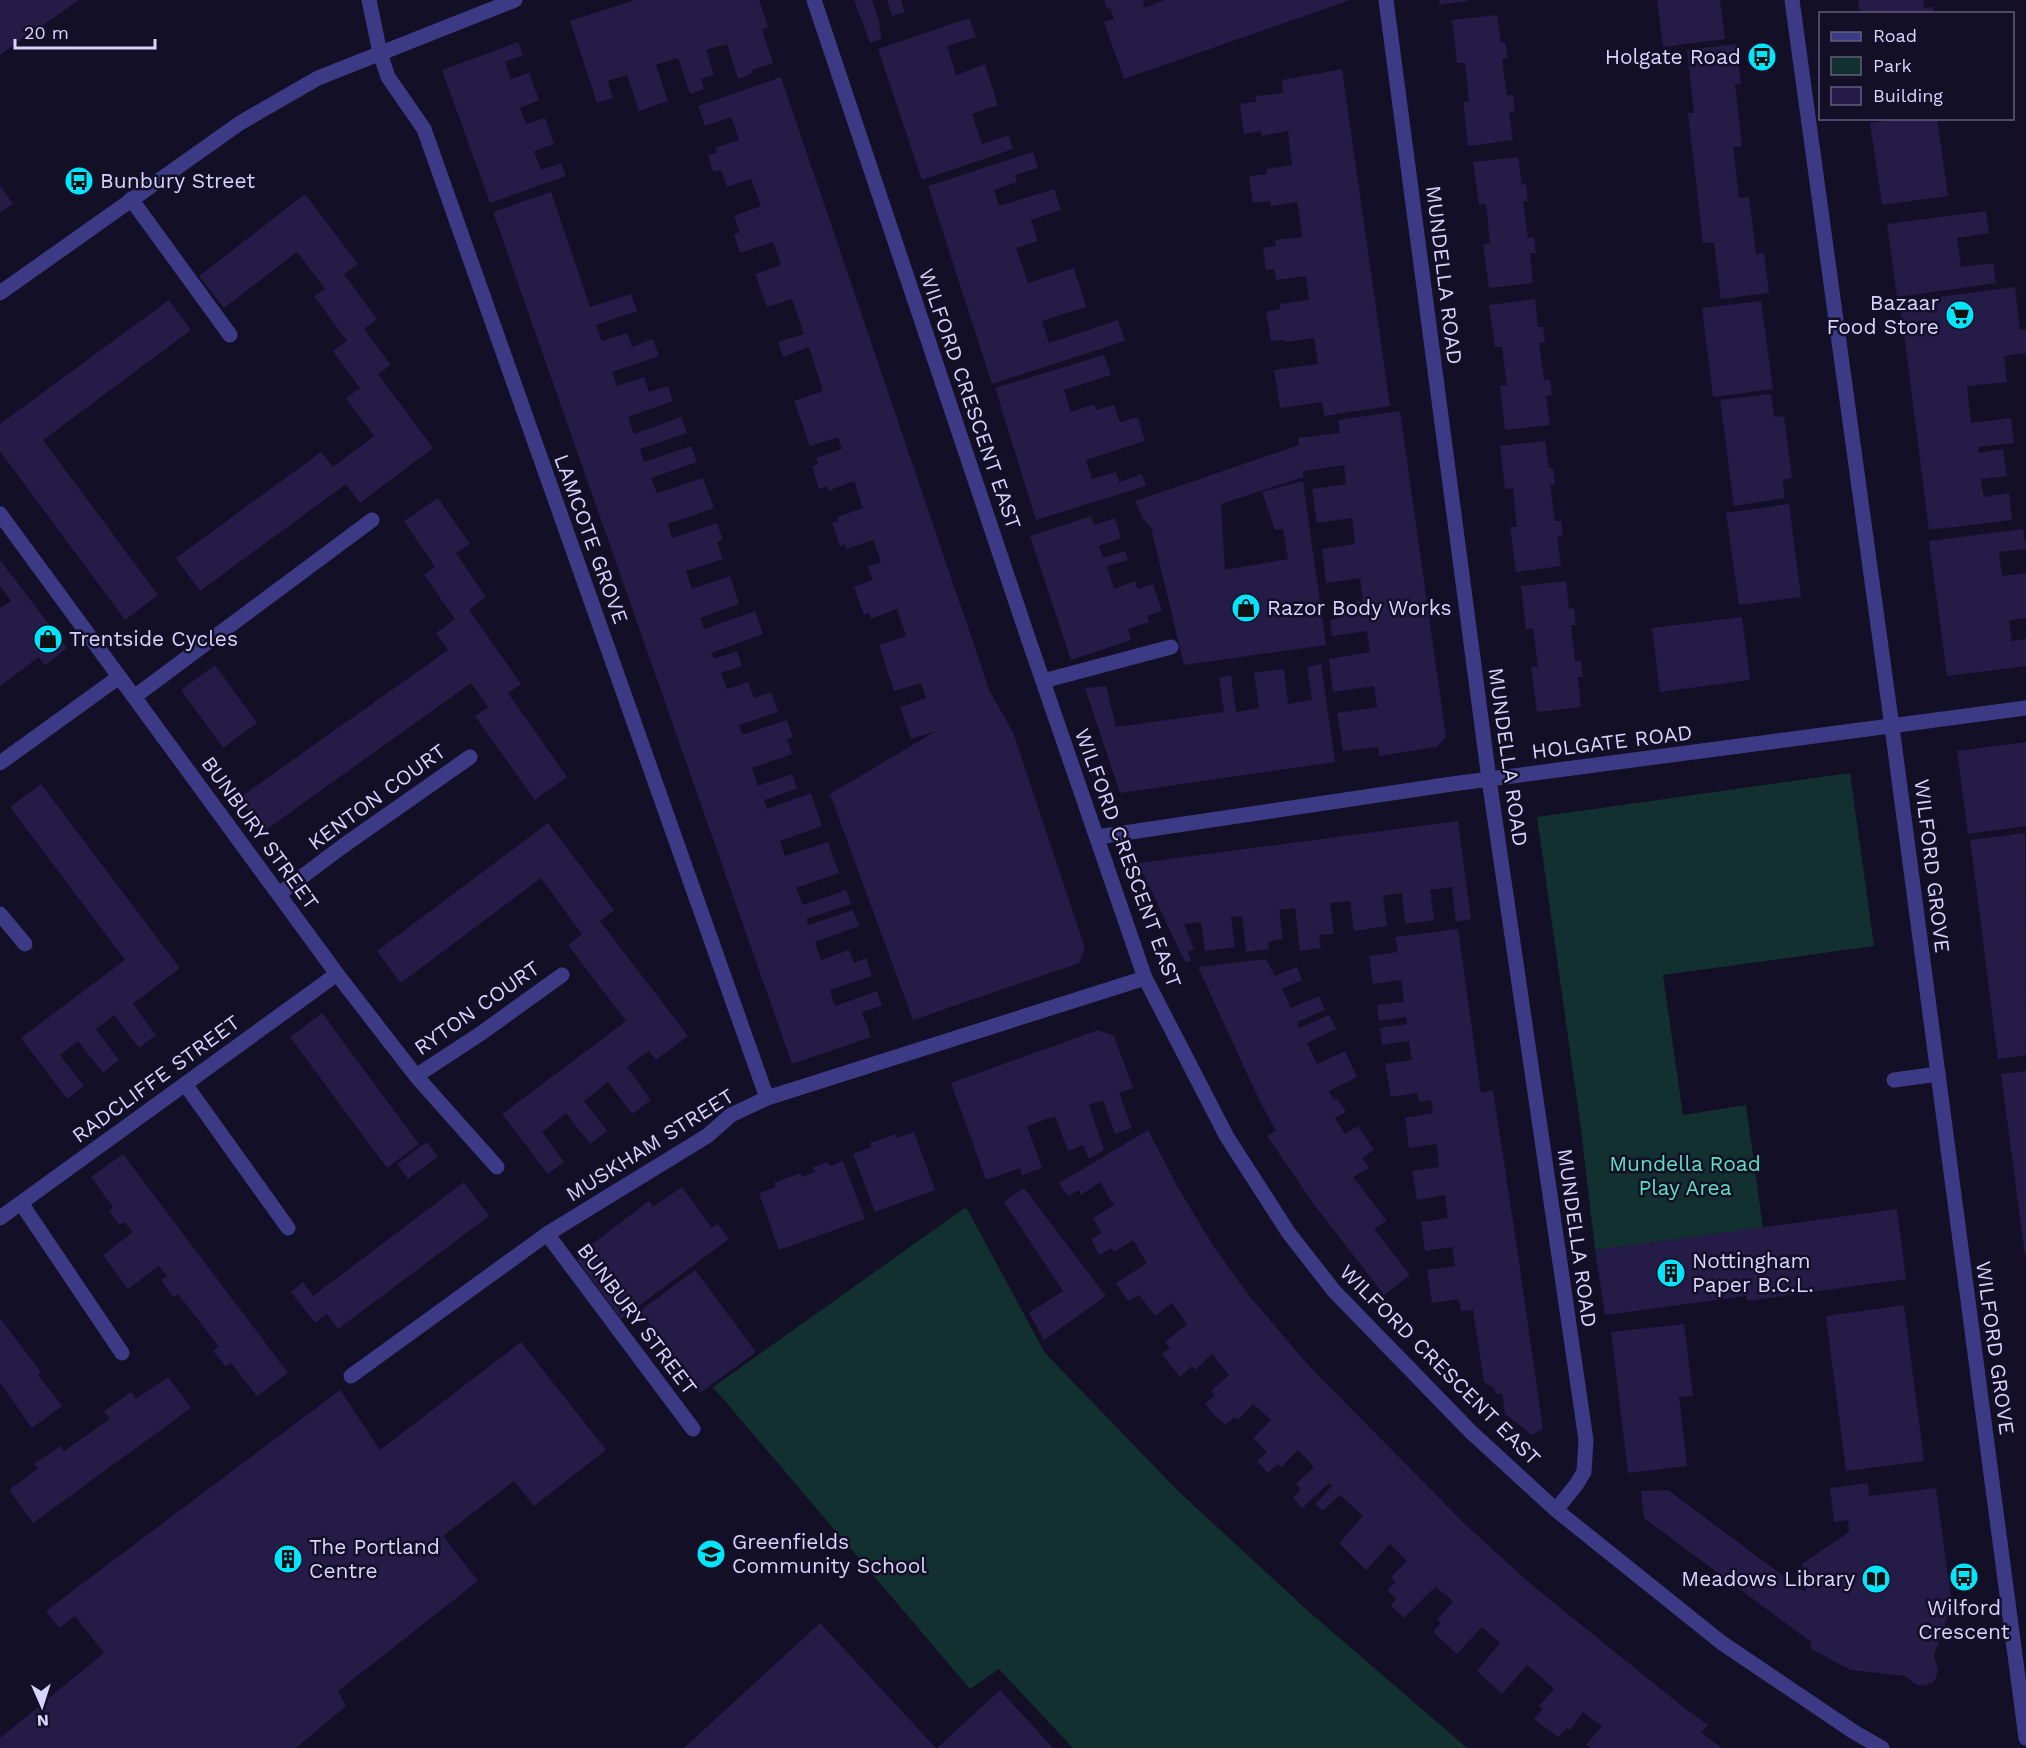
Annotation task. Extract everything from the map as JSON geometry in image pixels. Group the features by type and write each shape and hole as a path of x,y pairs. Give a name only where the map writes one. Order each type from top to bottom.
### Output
{"street":[{"name":"LAMCOTE GROVE","path":"369,0 380,53 388,77 423,129 767,1098"},
{"path":"0,293 240,123 318,78 515,0"},
{"name":"WILFORD CRESCENT EAST","path":"814,0 1145,978 1227,1137 1288,1232 1334,1292 1471,1432 1556,1510 1722,1643 1878,1747"},
{"name":"MUNDELLA ROAD","path":"1386,0 1489,779 1586,1440 1584,1472 1556,1510"},
{"name":"WILFORD GROVE","path":"1792,0 1892,727 2026,1738"},
{"path":"131,199 230,335"},
{"name":"BUNBURY STREET","path":"0,514 337,974 416,1076 497,1167"},
{"path":"134,697 372,520"},
{"path":"1043,681 1171,647"},
{"path":"0,763 119,677"},
{"name":"HOLGATE ROAD","path":"1097,837 1489,779 2026,708"},
{"name":"KENTON COURT","path":"279,894 470,757"},
{"path":"0,914 25,944"},
{"name":"RADCLIFFE STREET","path":"0,1218 337,974"},
{"name":"RYTON COURT","path":"416,1076 480,1034 562,975"},
{"name":"MUSKHAM STREET","path":"351,1376 547,1234 707,1136 730,1115 767,1098 1145,978"},
{"path":"1894,1080 1938,1074"},
{"path":"185,1084 288,1228"},
{"path":"21,1203 122,1353"},
{"name":"BUNBURY STREET","path":"547,1234 693,1429"}],"green space":[{"name":"Mundella Road Play Area","path":"1850,773 1874,946 1663,975 1683,1115 1746,1105 1763,1228 1595,1250 1581,1129 1537,817"},
{"path":"966,1207 1045,1353 1178,1491 1307,1610 1467,1748 1073,1748 999,1669 970,1689 713,1387"}],"building":[{"path":"0,0 79,0 0,55"},
{"path":"635,0 759,0 768,27 762,30 773,63 752,70 753,73 738,79 727,44 706,50 714,75 701,79 704,89 690,94 678,58 656,65 668,101 639,111 627,75 608,81 613,98 597,103 570,21"},
{"path":"854,0 872,0 881,27 879,28 882,39 870,43"},
{"path":"887,0 901,0 905,12 892,16"},
{"path":"1104,0 1143,0 1145,8 1164,0 1350,0 1124,79 1104,22 1114,19"},
{"path":"1439,0 1467,0 1467,1 1440,5"},
{"path":"1657,0 1720,0 1725,39 1663,47"},
{"path":"1858,0 1923,0 1924,8 1933,7 1934,12 1860,12"},
{"path":"1497,15 1501,43 1505,43 1508,58 1502,59 1507,96 1513,94 1515,111 1509,112 1513,140 1468,146 1463,102 1469,101 1465,63 1457,63 1452,20"},
{"path":"969,18 976,37 947,46 956,75 985,64 998,105 972,114 982,144 1009,135 1013,149 922,180 878,49"},
{"path":"518,42 523,55 505,62 508,71 511,79 529,73 539,100 520,108 526,124 545,118 554,144 534,151 541,170 561,163 566,176 490,203 442,70"},
{"path":"1736,44 1741,84 1735,85 1742,146 1733,147 1739,198 1749,197 1756,254 1764,253 1769,293 1721,299 1714,242 1703,244 1688,113 1694,113 1687,50"},
{"path":"1342,69 1390,406 1324,416 1322,402 1280,408 1274,370 1318,364 1314,338 1285,342 1284,340 1271,341 1266,312 1280,309 1280,304 1309,300 1306,276 1276,280 1274,269 1266,270 1263,248 1276,246 1275,240 1302,237 1300,218 1297,202 1271,206 1270,201 1253,203 1249,176 1267,174 1266,169 1292,165 1288,131 1261,136 1261,131 1244,134 1240,104 1256,102 1256,96 1283,93 1282,80"},
{"path":"781,77 990,692 1013,732 1085,948 1079,963 913,1020 830,794 936,731 911,739 900,707 926,698 921,683 894,691 879,645 906,636 897,609 871,619 869,613 864,615 854,587 873,580 868,566 881,562 873,540 847,549 845,544 840,546 832,523 838,521 837,517 863,508 854,481 828,491 827,486 819,489 812,466 818,464 816,458 842,449 838,437 810,446 794,401 823,391 809,347 783,357 778,342 804,334 792,299 767,307 755,274 781,265 773,242 740,253 734,234 740,232 734,216 761,206 751,179 727,187 721,170 713,172 708,155 717,153 715,148 739,140 731,117 705,126 698,106"},
{"path":"1892,120 1937,120 1948,196 1882,205 1870,123"},
{"path":"1033,152 1038,168 1015,175 1017,182 994,190 999,206 1054,189 1061,210 1031,220 1038,241 1016,248 1028,283 1074,268 1086,307 1042,321 1049,343 1118,320 1125,341 992,384 928,186"},
{"path":"1518,157 1522,185 1526,184 1528,201 1523,201 1528,238 1534,237 1536,253 1530,253 1533,283 1489,288 1483,244 1490,243 1486,204 1479,205 1473,162"},
{"path":"0,186 13,204 0,213"},
{"path":"551,192 590,307 631,294 637,311 596,325 602,341 627,333 632,347 653,339 659,356 612,372 617,386 644,377 649,392 668,386 673,401 628,417 634,434 681,417 687,433 640,449 644,462 691,446 697,462 651,478 657,493 703,478 714,508 668,524 672,538 717,523 723,540 717,542 723,559 686,571 692,589 730,576 739,604 700,618 704,629 755,611 763,634 711,653 714,659 737,651 742,666 721,673 727,689 748,682 754,698 771,692 778,712 739,725 742,735 787,720 793,737 787,739 792,754 752,768 758,786 792,774 797,789 764,800 767,809 811,793 822,826 780,841 785,856 828,842 839,873 796,888 803,905 846,890 851,904 806,919 809,925 853,910 859,926 815,942 821,960 849,950 854,963 866,958 872,976 830,990 835,1006 877,991 882,1006 862,1012 871,1037 792,1064 493,212"},
{"path":"305,194 358,264 344,274 377,319 364,329 391,365 378,374 433,448 360,503 346,484 200,591 176,558 321,452 333,467 374,436 346,398 360,388 333,351 347,341 314,296 325,289 297,252 224,308 199,276"},
{"path":"1986,211 1989,233 1957,238 1961,267 1993,263 1996,283 1897,297 1887,224"},
{"path":"2015,287 2020,330 2026,329 2026,353 2004,356 2007,382 1967,386 1971,423 2011,418 2014,443 1978,447 1979,453 2003,449 2007,476 1981,479 1982,488 1984,497 2009,493 2012,520 1929,530 1900,302"},
{"path":"1535,299 1538,327 1543,327 1545,342 1539,343 1544,380 1550,380 1552,395 1546,396 1550,425 1505,430 1500,386 1507,385 1502,347 1495,347 1489,305"},
{"path":"169,300 191,330 43,440 158,595 125,620 0,451 0,424"},
{"path":"1761,301 1773,389 1713,397 1702,308"},
{"path":"1104,355 1111,375 1064,390 1071,412 1094,404 1096,410 1114,405 1120,422 1138,417 1145,441 1086,460 1092,479 1116,472 1119,482 1142,474 1146,486 1036,520 995,388"},
{"path":"1771,394 1774,417 1784,416 1792,478 1783,480 1785,498 1734,506 1720,400"},
{"path":"1400,411 1446,737 1437,747 1379,756 1378,747 1343,751 1337,713 1377,707 1374,686 1333,692 1329,659 1370,652 1367,631 1332,636 1330,620 1338,618 1335,604 1363,601 1360,578 1326,583 1322,549 1355,544 1352,518 1317,523 1312,489 1346,484 1344,465 1303,471 1303,477 1221,504 1225,570 1288,559 1283,529 1275,530 1262,492 1303,481 1326,645 1184,665 1151,528 1143,519 1135,501 1299,445 1298,438 1340,433 1338,420"},
{"path":"1545,441 1549,468 1553,468 1555,484 1550,485 1555,521 1561,521 1563,536 1557,537 1561,566 1516,572 1510,527 1517,527 1513,488 1505,489 1500,446"},
{"path":"438,498 470,544 456,553 486,597 469,610 521,684 508,693 567,777 535,800 475,716 488,707 471,683 263,832 239,798 448,650 436,633 455,619 424,575 435,567 404,521"},
{"path":"1789,504 1801,597 1739,605 1726,513"},
{"path":"1091,516 1094,525 1115,518 1121,538 1099,546 1103,558 1125,551 1128,560 1107,566 1114,589 1135,581 1138,589 1153,584 1162,611 1147,616 1149,622 1128,629 1131,640 1071,660 1030,536"},
{"path":"2023,529 2026,549 1999,552 2002,576 2026,573 2026,618 2009,621 2012,641 2026,639 2026,666 1947,676 1929,541"},
{"path":"0,560 67,648 45,665 39,657 0,686 0,608 11,601 0,586"},
{"path":"1566,581 1569,609 1574,608 1576,625 1571,625 1575,661 1581,661 1583,677 1578,677 1581,707 1537,712 1531,667 1538,667 1533,628 1526,630 1521,586"},
{"path":"1742,617 1750,680 1660,692 1652,628"},
{"path":"1321,664 1335,762 1120,793 1085,688 1106,686 1116,727 1224,712 1219,678 1231,675 1236,712 1259,708 1254,673 1284,669 1288,704 1312,700 1307,667"},
{"path":"215,665 257,723 223,748 181,690"},
{"path":"2026,742 2026,826 1968,834 1957,751"},
{"path":"41,784 180,968 133,1004 156,1035 139,1048 114,1015 96,1029 119,1060 103,1073 78,1041 60,1055 84,1086 67,1099 21,1038 125,960 10,807"},
{"path":"1458,821 1471,919 1456,922 1452,887 1430,890 1434,920 1405,924 1402,893 1383,896 1387,926 1354,931 1350,901 1330,903 1334,934 1319,935 1321,948 1300,951 1295,908 1279,910 1283,939 1268,942 1269,949 1246,952 1242,916 1231,917 1235,947 1205,951 1201,922 1184,924 1194,949 1188,952 1191,961 1185,962 1138,863"},
{"path":"548,823 614,910 600,921 688,1036 656,1060 649,1051 627,1067 651,1100 632,1114 608,1082 584,1101 607,1131 590,1144 566,1113 542,1132 564,1162 548,1174 502,1114 626,1021 568,945 582,934 541,878 401,983 377,951"},
{"path":"2025,833 2026,1055 1998,1059 1970,840"},
{"path":"1458,929 1481,1093 1493,1090 1517,1248 1543,1429 1532,1435 1505,1414 1502,1394 1496,1394 1494,1388 1484,1382 1473,1310 1461,1311 1459,1299 1432,1303 1427,1270 1455,1266 1452,1247 1425,1251 1421,1222 1448,1218 1445,1195 1417,1200 1412,1171 1439,1167 1438,1154 1436,1144 1409,1148 1405,1118 1433,1113 1431,1100 1419,1102 1417,1093 1391,1097 1385,1064 1412,1060 1409,1041 1382,1045 1380,1028 1407,1024 1406,1017 1379,1021 1377,1005 1404,1002 1401,980 1373,984 1369,956 1398,952 1395,937"},
{"path":"1266,959 1275,976 1297,967 1302,980 1282,989 1291,1008 1319,996 1325,1010 1297,1022 1299,1028 1329,1015 1336,1029 1307,1043 1317,1064 1345,1051 1357,1077 1329,1091 1346,1112 1335,1118 1345,1134 1358,1126 1374,1150 1362,1158 1369,1168 1353,1177 1387,1221 1374,1229 1410,1275 1384,1295 1313,1203 1267,1136 1276,1131 1261,1104 1198,967"},
{"path":"322,1013 419,1144 387,1168 290,1037"},
{"path":"1098,1030 1114,1036 1133,1088 1119,1093 1132,1128 1115,1134 1103,1100 1089,1105 1104,1150 1089,1159 1083,1145 1068,1151 1055,1116 1027,1126 1042,1168 1022,1175 1020,1168 986,1180 951,1083"},
{"path":"2026,1071 2026,1256 2025,1256 2001,1074"},
{"path":"1148,1130 1177,1186 1214,1247 1251,1298 1310,1367 1467,1526 1533,1586 1708,1725 1701,1733 1722,1748 1591,1748 1586,1745 1602,1726 1583,1712 1570,1730 1567,1728 1558,1737 1534,1719 1543,1709 1539,1706 1554,1689 1527,1665 1502,1694 1477,1671 1500,1643 1482,1627 1457,1654 1433,1632 1441,1623 1437,1619 1453,1602 1445,1594 1435,1587 1404,1618 1391,1606 1396,1599 1387,1590 1396,1582 1391,1577 1407,1561 1390,1544 1366,1570 1339,1543 1363,1516 1340,1495 1323,1511 1315,1504 1332,1486 1329,1483 1302,1508 1293,1498 1301,1490 1296,1484 1314,1467 1298,1450 1281,1467 1278,1464 1268,1473 1257,1461 1267,1452 1253,1438 1271,1420 1253,1404 1238,1420 1235,1417 1225,1425 1213,1414 1205,1404 1215,1395 1211,1391 1229,1375 1212,1354 1195,1370 1192,1366 1180,1377 1162,1354 1170,1348 1165,1342 1187,1324 1172,1303 1155,1316 1139,1295 1128,1301 1116,1283 1147,1263 1133,1240 1114,1252 1112,1248 1099,1255 1091,1239 1102,1233 1093,1218 1114,1205 1100,1182 1081,1195 1079,1190 1068,1196 1059,1183"},
{"path":"914,1132 935,1190 875,1212 853,1154 871,1147 870,1143 896,1134 897,1138"},
{"path":"427,1142 438,1157 408,1179 397,1164"},
{"path":"123,1154 288,1373 257,1396 231,1363 226,1367 213,1351 219,1347 178,1294 173,1297 161,1280 167,1276 159,1266 128,1289 103,1255 133,1232 124,1222 119,1225 109,1211 113,1207 91,1177"},
{"path":"843,1161 865,1219 779,1250 759,1193 776,1187 774,1183 800,1173 801,1177 815,1172 813,1167 828,1162 830,1166"},
{"path":"464,1182 489,1216 338,1329 327,1314 315,1323 291,1292 303,1282 313,1296"},
{"path":"682,1187 712,1228 718,1224 729,1239 621,1319 578,1261 579,1254 649,1201 653,1207"},
{"path":"1024,1188 1106,1296 1044,1340 1029,1313 1063,1291 1004,1202"},
{"path":"1897,1209 1906,1279 1747,1301 1746,1296 1605,1315 1595,1250"},
{"path":"695,1270 756,1352 700,1393 640,1311"},
{"path":"1904,1305 1924,1461 1846,1471 1826,1316"},
{"path":"0,1318 41,1372 38,1375 62,1406 32,1428 0,1383"},
{"path":"1684,1324 1693,1396 1679,1397 1687,1466 1628,1473 1611,1332"},
{"name":"The Portland Centre","path":"521,1342 606,1450 534,1506 514,1481 443,1536 478,1581 338,1691 346,1706 296,1748 0,1748 0,1738 104,1653 75,1616 59,1628 46,1611 340,1390 380,1450"},
{"path":"168,1377 191,1408 33,1523 9,1490 38,1469 34,1464 60,1446 64,1451 110,1419 104,1411 131,1392 136,1399"},
{"name":"Meadows Library","path":"1868,1483 1869,1496 1936,1488 1952,1605 1934,1655 1938,1670 1936,1678 1932,1683 1923,1686 1915,1684 1905,1676 1851,1670 1811,1649 1811,1642 1644,1518 1641,1491 1668,1490 1806,1593 1802,1564 1849,1532 1848,1520 1834,1522 1830,1488"},
{"path":"820,1623 936,1748 684,1748"},
{"path":"1000,1690 1053,1748 937,1748"}],"place":[{"name":"Holgate Road","path":"1762,57"},
{"name":"Bunbury Street","path":"79,181"},
{"name":"Bazaar Food Store","path":"1960,315"},
{"name":"Razor Body Works","path":"1246,608"},
{"name":"Trentside Cycles","path":"48,639"},
{"name":"Nottingham Paper B.C.L.","path":"1671,1273"},
{"name":"Greenfields Community School","path":"711,1554"},
{"name":"The Portland Centre","path":"288,1559"},
{"name":"Wilford Crescent","path":"1964,1577"},
{"name":"Meadows Library","path":"1876,1579"}]}
